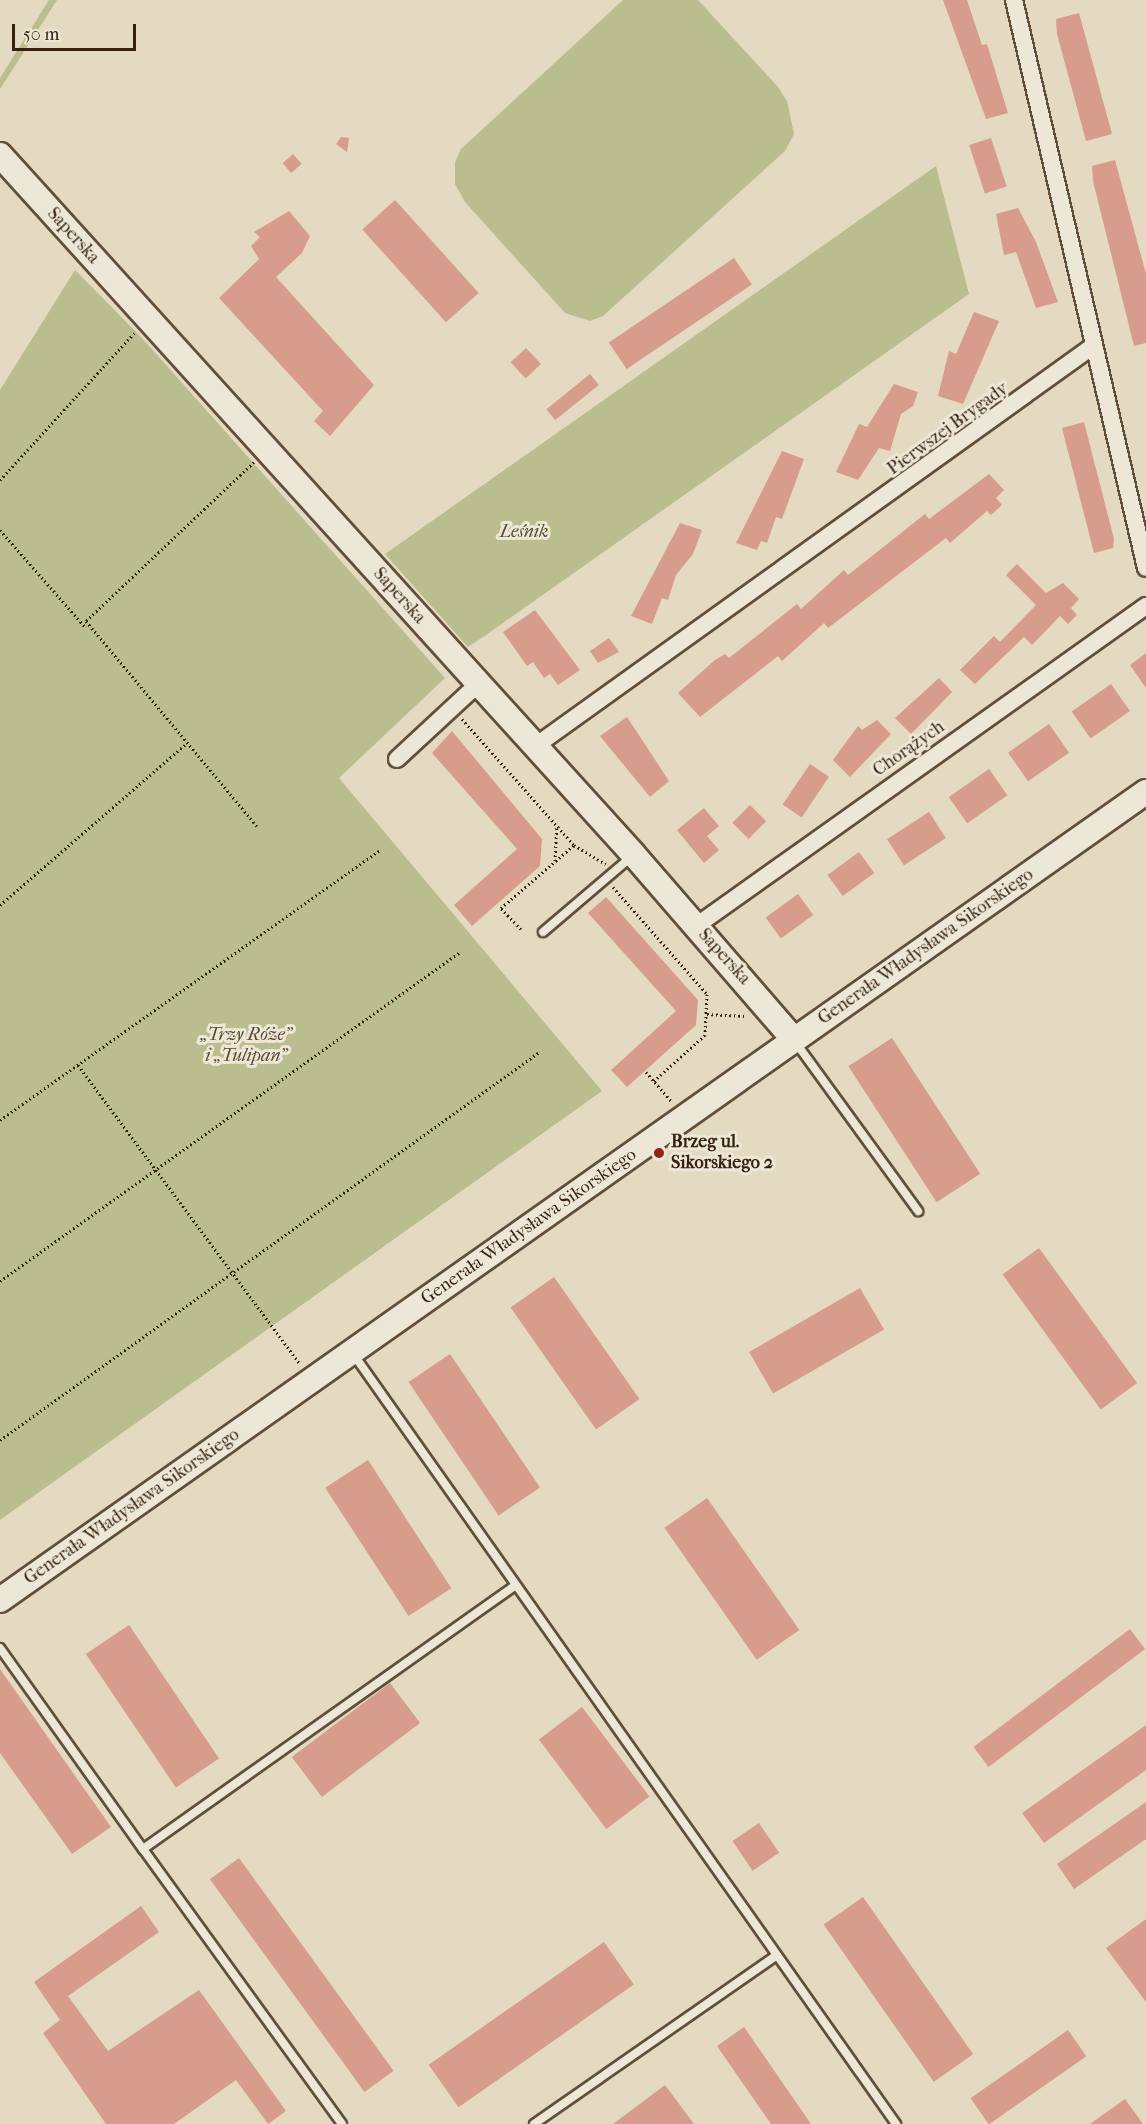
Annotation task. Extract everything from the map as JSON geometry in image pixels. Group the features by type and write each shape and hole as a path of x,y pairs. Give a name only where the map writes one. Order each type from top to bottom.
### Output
{"main road":[{"name":"Saperska","path":"0,155 634,855 794,1040"},
{"name":"Generała Władysława Sikorskiego","path":"0,1600 1146,792"}],"street":[{"path":"1014,0 1146,568"},
{"name":"Pierwszej Brygady","path":"534,747 1093,346"},
{"name":"Chorążych","path":"696,926 1146,606"},
{"path":"398,759 479,683"}],"lane":[{"path":"543,932 634,855"},
{"path":"794,1040 918,1211"},
{"path":"352,1352 513,1587 896,2124"},
{"path":"143,1849 513,1587"},
{"path":"0,1648 342,2124"},
{"path":"534,2124 776,1956"}],"path":[{"path":"0,480 147,318"},
{"path":"88,630 89,615 266,450"},
{"path":"0,530 257,826"},
{"path":"452,708 574,844 602,859 613,872"},
{"path":"0,905 185,745"},
{"path":"555,861 557,826"},
{"path":"521,929 501,908 574,844"},
{"path":"0,1120 379,851"},
{"path":"606,879 707,994 705,1035 654,1081"},
{"path":"0,1281 459,952"},
{"path":"706,1014 750,1016"},
{"path":"0,1440 538,1053"},
{"path":"78,1065 312,1380"},
{"path":"646,1072 673,1104 682,1097"}],"green space":[{"path":"49,0 57,0 0,89 0,78"},
{"path":"623,0 698,0 778,87 787,101 794,134 785,151 603,316 590,321 565,313 465,202 455,184 455,162 461,149"},
{"name":"Leśnik","path":"936,166 969,294 486,635 468,647 385,554"},
{"name":"„Trzy Róże” i „Tulipan”","path":"75,270 142,338 445,678 339,778 602,1091 0,1520 0,390"}],"building":[{"path":"943,0 967,0 982,45 987,44 1008,113 986,119"},
{"path":"1079,13 1112,134 1086,141 1057,34 1056,19"},
{"path":"341,137 349,138 347,152 336,144"},
{"path":"991,138 1007,187 985,194 969,145"},
{"path":"293,154 302,164 291,173 283,163"},
{"path":"1115,160 1146,274 1146,343 1134,346 1093,181 1092,166"},
{"path":"395,200 479,293 446,322 362,229"},
{"path":"1018,208 1036,242 1058,302 1036,308 1016,252 1004,255 996,214"},
{"path":"289,211 310,236 302,253 276,277 374,385 330,436 314,421 323,411 219,298 259,259 251,246 260,237 254,232"},
{"path":"734,258 752,285 627,369 609,342"},
{"path":"974,312 999,321 963,404 938,396 949,351 956,354"},
{"path":"526,348 541,364 526,378 511,362"},
{"path":"590,374 599,385 555,420 546,409"},
{"path":"894,384 918,392 913,406 901,414 890,451 879,448 858,480 836,472 859,424 867,427"},
{"path":"1084,422 1114,539 1113,548 1094,553 1062,428"},
{"path":"782,451 804,459 782,519 776,517 767,543 761,541 757,550 736,543"},
{"path":"989,474 1004,490 996,498 1002,505 991,515 987,511 950,543 946,538 828,628 824,623 782,661 778,656 700,717 678,693 715,660 725,654 729,658 797,604 801,609 844,570 848,575 925,514 929,519"},
{"path":"680,523 702,530 693,554 676,575 668,600 662,598 652,624 631,616"},
{"path":"1017,564 1046,593 1063,583 1079,599 1071,608 1077,615 1068,624 1060,616 1032,645 1024,637 975,684 960,670 994,636 1000,642 1036,605 1006,575"},
{"path":"535,610 580,670 558,685 550,674 544,678 533,662 527,666 503,632"},
{"path":"609,638 619,652 598,663 590,651"},
{"path":"1146,653 1146,688 1130,665"},
{"path":"939,678 952,692 911,734 895,718"},
{"path":"1111,684 1130,711 1091,739 1072,712"},
{"path":"627,717 669,781 650,797 600,736"},
{"path":"877,720 891,734 850,777 833,760 858,726 862,730"},
{"path":"1049,724 1069,753 1028,781 1008,753"},
{"path":"452,731 542,839 540,866 472,926 454,905 517,849 432,753"},
{"path":"810,764 829,777 802,817 783,805"},
{"path":"989,769 1007,795 967,823 949,797"},
{"path":"750,805 766,821 749,839 732,823"},
{"path":"704,808 719,826 707,836 719,850 704,863 677,830"},
{"path":"929,812 946,838 904,865 887,839"},
{"path":"859,852 874,873 843,896 827,875"},
{"path":"798,894 813,915 781,939 766,918"},
{"path":"606,897 698,1000 696,1025 627,1087 611,1070 676,1011 588,913"},
{"path":"892,1038 980,1174 937,1202 848,1066"},
{"path":"1039,1248 1137,1383 1101,1410 1003,1274"},
{"path":"554,1277 639,1399 596,1429 511,1307"},
{"path":"860,1288 884,1330 773,1394 749,1352"},
{"path":"450,1354 540,1487 499,1515 409,1382"},
{"path":"368,1460 451,1588 409,1616 325,1488"},
{"path":"707,1498 799,1630 757,1660 664,1528"},
{"path":"129,1625 219,1758 176,1788 86,1654"},
{"path":"1130,1629 1145,1649 989,1767 973,1747"},
{"path":"0,1669 111,1827 72,1854 0,1753"},
{"path":"390,1683 420,1723 322,1797 292,1757"},
{"path":"582,1707 649,1796 606,1829 539,1739"},
{"path":"1146,1725 1146,1770 1044,1843 1022,1813"},
{"path":"1146,1802 1146,1839 1074,1889 1057,1864"},
{"path":"759,1823 779,1853 753,1871 732,1841"},
{"path":"239,1858 394,2071 364,2092 210,1879"},
{"path":"863,1897 973,2054 934,2082 824,1925"},
{"path":"141,1906 159,1932 68,1996 108,2051 199,1990 286,2111 268,2124 236,2080 174,2124 106,2124 43,2033 60,2020 34,1982"},
{"path":"1146,1919 1146,2002 1106,1948"},
{"path":"604,1942 634,1985 459,2107 429,2065"},
{"path":"744,2027 811,2124 771,2124 717,2046"},
{"path":"1068,2030 1086,2056 990,2124 971,2098"},
{"path":"665,2085 694,2124 613,2124"},
{"path":"1125,2099 1143,2124 1090,2124"}],"place":[{"name":"Brzeg ul. Sikorskiego 2","path":"659,1153"}]}
